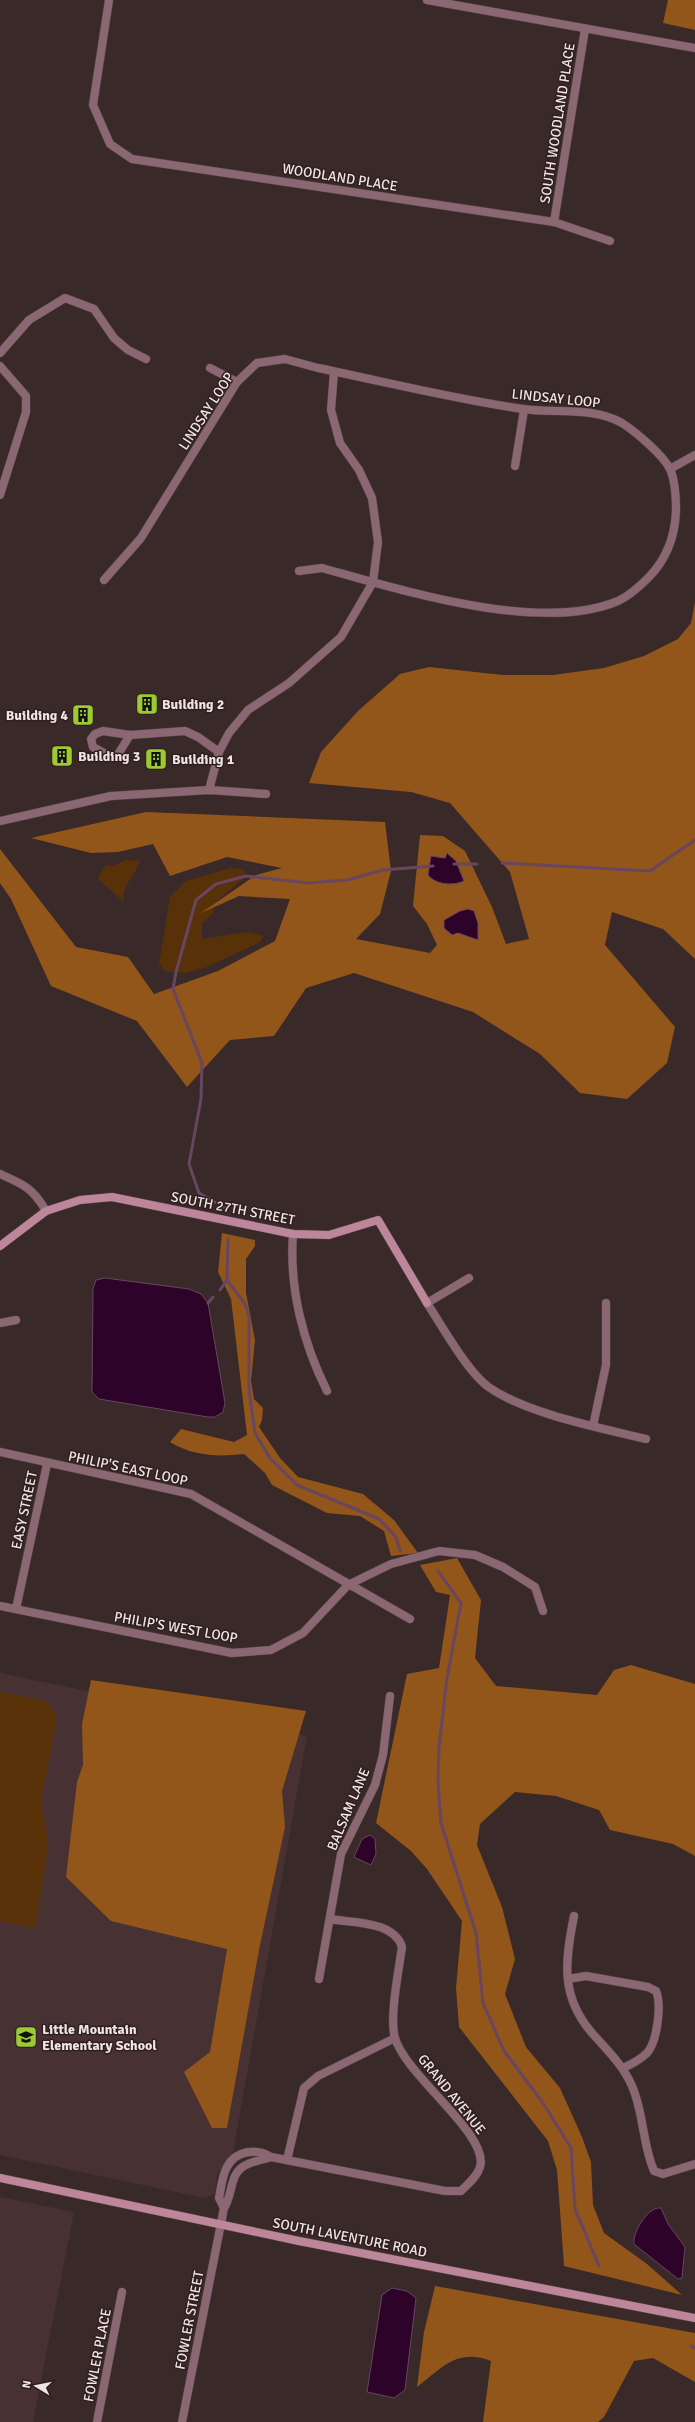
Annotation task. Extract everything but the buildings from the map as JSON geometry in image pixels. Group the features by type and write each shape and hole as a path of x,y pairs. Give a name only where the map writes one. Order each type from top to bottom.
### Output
{"street":[{"name":"WOODLAND PLACE","path":"109,0 93,105 110,144 132,159 554,222 610,241"},
{"path":"427,0 695,48"},
{"name":"SOUTH WOODLAND PLACE","path":"554,222 585,29"},
{"path":"0,353 29,320 64,298 94,308 114,338 128,350 146,359"},
{"name":"LINDSAY LOOP","path":"104,580 141,538 237,382 257,363 285,359 334,372 524,410 598,414 613,420 642,437 670,469"},
{"path":"0,366 26,396 26,412 0,495"},
{"path":"210,368 237,382"},
{"path":"210,790 219,752 229,733 248,710 289,683 341,637 373,582 378,542 372,498 358,470 340,443 331,410 334,372"},
{"path":"515,466 524,410"},
{"path":"299,571 322,568 466,606 508,610 550,612 586,610 618,601 638,588 658,568 668,550 675,526 676,500 670,469 695,455"},
{"path":"130,735 117,756 111,757 93,747 91,739 94,734 103,731 130,735 185,731 198,737 219,752"},
{"path":"0,821 111,796 210,790 266,794"},
{"path":"0,1174 26,1185 38,1198 46,1211"},
{"name":"SOUTH 27TH STREET","path":"0,1246 46,1211 80,1200 112,1197 293,1234 329,1235 378,1220 427,1303"},
{"path":"293,1234 291,1273 312,1360 327,1391"},
{"path":"470,1278 427,1303 462,1357 489,1388 520,1403 593,1426 646,1439"},
{"path":"593,1426 606,1365 606,1303"},
{"path":"0,1323 16,1320"},
{"name":"PHILIP'S EAST LOOP","path":"0,1452 47,1464 191,1494 247,1524 348,1585 410,1619"},
{"name":"EASY STREET","path":"16,1609 47,1464"},
{"path":"348,1585 391,1564 439,1551 475,1555 503,1567 535,1587 543,1611"},
{"name":"PHILIP'S WEST LOOP","path":"0,1606 232,1653 270,1650 303,1633 348,1585"},
{"name":"BALSAM LANE","path":"319,1979 341,1854 375,1785 383,1755 390,1696"},
{"path":"574,1916 566,1956 568,1979 573,2002 590,2031 623,2068 640,2108 646,2147 654,2171 663,2174 695,2164"},
{"name":"GRAND AVENUE","path":"224,2208 219,2198 228,2166 238,2155 250,2151 263,2152 271,2157 445,2191 461,2191 472,2181 480,2167 477,2146 462,2124 413,2071 395,2038 395,1999 402,1947 399,1939 393,1932 380,1928 330,1919"},
{"path":"568,1979 586,1976 648,1987 656,1991 659,1999 659,2010 653,2042 648,2052 639,2060 623,2068"},
{"path":"287,2160 304,2088 318,2076 395,2038"},
{"name":"GRAND AVENUE","path":"221,2224 224,2208 229,2200 233,2179 237,2171 244,2165 271,2157"},
{"name":"SOUTH LAVENTURE ROAD","path":"0,2178 221,2224 695,2318"},
{"name":"FOWLER STREET","path":"182,2422 221,2224"},
{"name":"FOWLER PLACE","path":"97,2422 122,2292"}],"shaded area":[{"path":"668,0 695,0 695,30 663,23"},
{"path":"695,602 695,959 663,929 612,912 605,945 675,1027 667,1063 627,1099 580,1093 540,1054 473,1012 354,973 306,988 274,1036 230,1040 187,1087 137,1021 51,986 11,899 0,883 0,849 76,947 128,957 154,994 218,971 275,941 290,899 239,896 201,913 256,875 282,868 227,857 170,876 153,844 118,852 91,853 31,838 146,812 385,822 391,871 380,914 356,939 430,953 437,945 427,924 413,906 420,835 443,836 465,851 492,907 506,944 529,939 510,872 450,803 411,792 309,783 321,752 358,711 400,674 429,667 503,675 553,675 604,668 644,656 678,639 691,623"},
{"path":"447,853 456,861 464,881 455,884 445,884 435,881 428,875 431,856 445,858"},
{"path":"125,860 140,861 126,886 124,902 99,880 99,876 106,865 113,866"},
{"path":"231,868 243,869 246,876 216,902 212,915 202,923 202,939 246,932 264,936 260,942 207,967 186,973 165,971 159,964 170,897 186,881"},
{"path":"468,909 474,911 478,923 478,940 458,933 452,935 444,928 444,920 460,911"},
{"path":"222,1233 255,1240 255,1246 246,1259 246,1293 255,1340 251,1381 254,1399 263,1408 262,1420 259,1427 280,1458 298,1477 363,1494 394,1520 418,1553 391,1556 384,1531 360,1516 327,1513 272,1485 265,1473 244,1454 215,1455 197,1453 179,1447 170,1442 181,1429 234,1442 247,1435 231,1299 218,1272"},
{"path":"105,1278 189,1289 201,1294 208,1303 225,1403 223,1412 215,1417 208,1417 99,1399 92,1392 93,1289 96,1280"},
{"path":"457,1558 481,1600 475,1658 496,1686 597,1695 614,1670 631,1665 695,1684 695,1856 673,1844 610,1830 599,1810 556,1796 515,1792 480,1824 477,1845 502,1907 515,1959 505,1994 526,2047 560,2088 582,2137 591,2162 593,2205 604,2233 647,2264 682,2295 564,2266 557,2170 548,2141 459,2027 456,1988 462,1921 427,1869 411,1851 376,1823 407,1674 439,1668 450,1595 436,1592 420,1565"},
{"path":"0,1673 307,1736 233,2153 217,2175 215,2193 205,2198 0,2155"},
{"path":"91,1680 306,1711 282,1791 285,1827 259,1950 227,2128 212,2128 184,2072 210,2052 227,1949 111,1921 66,1877 77,1782 83,1765 82,1724"},
{"path":"0,1692 46,1701 57,1717 41,1802 48,1839 47,1855 35,1928 0,1921"},
{"path":"370,1835 375,1839 376,1854 371,1865 354,1857 362,1839"},
{"path":"0,2197 74,2212 33,2422 0,2422"},
{"path":"661,2208 668,2224 685,2247 682,2278 678,2279 634,2244 638,2227 642,2221 651,2211"},
{"path":"435,2286 695,2333 695,2382 653,2358 634,2361 604,2417 598,2422 483,2422 491,2361 469,2357 460,2358 443,2367 417,2387 424,2332"},
{"path":"392,2288 407,2291 416,2298 405,2390 394,2398 367,2392 382,2295"}],"waterway":[{"path":"502,863 650,871 695,840"},
{"path":"454,864 477,864"},
{"path":"225,1208 199,1193 189,1164 201,1099 202,1063 173,989 176,972 196,900 216,884 246,876 308,883 347,880 383,870 433,866"},
{"path":"228,1239 227,1280 245,1304 249,1316 249,1389 255,1433 270,1458 297,1485 379,1519 396,1537 400,1551"},
{"path":"220,1290 227,1280"},
{"path":"208,1303 213,1297"},
{"path":"438,1571 461,1603 447,1678 439,1747 438,1782 441,1823 476,1933 483,2003 504,2051 543,2103 571,2148 575,2209 599,2266"}],"place":[{"name":"Building 2","path":"147,704"},
{"name":"Building 4","path":"83,715"},
{"name":"Building 3","path":"62,756"},
{"name":"Building 1","path":"156,759"},
{"name":"Little Mountain Elementary School","path":"26,2037"}]}
